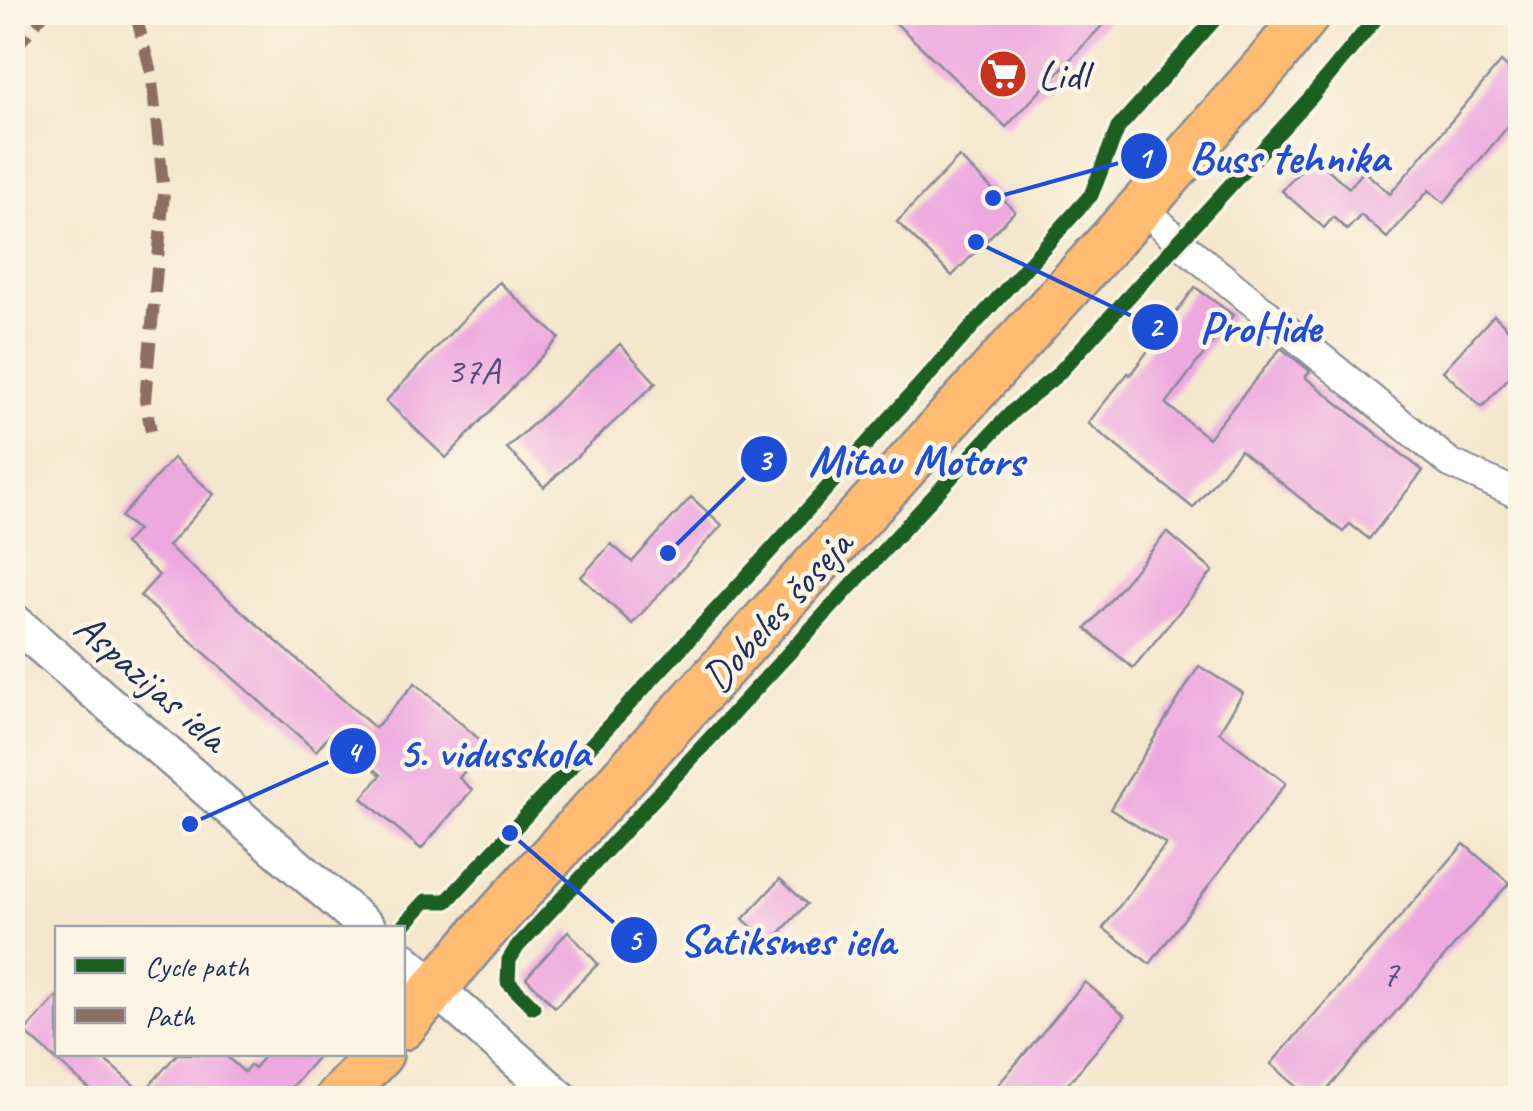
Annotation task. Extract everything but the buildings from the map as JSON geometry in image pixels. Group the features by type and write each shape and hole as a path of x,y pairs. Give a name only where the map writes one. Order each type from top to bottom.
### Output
{"main road":[{"name":"Dobeles šoseja","path":"405,1018 419,974 482,933 1142,206 1309,12"},
{"path":"338,1098 378,1056"}],"street":[{"path":"1142,206 1179,242 1450,463 1520,495"},
{"name":"Aspazijas iela","path":"12,620 366,926"},
{"path":"419,974 560,1098"}],"marked path":[{"path":"12,52 45,12"},
{"path":"135,12 151,72 164,193 145,400 151,431"}],"cycle path":[{"path":"403,926 426,901 447,901 764,558 1091,195 1118,128 1221,12"},
{"path":"533,1007 508,982 509,960 517,947 995,430 1057,375 1311,97 1381,12"}],"place":[{"name":"Lidl","path":"1003,74"},
{"name":"Buss tehnika","path":"993,198"},
{"name":"ProHide","path":"976,242"},
{"name":"Mitau Motors","path":"668,553"},
{"name":"5. vidusskola","path":"190,824"},
{"name":"Satiksmes iela","path":"510,833"}]}
